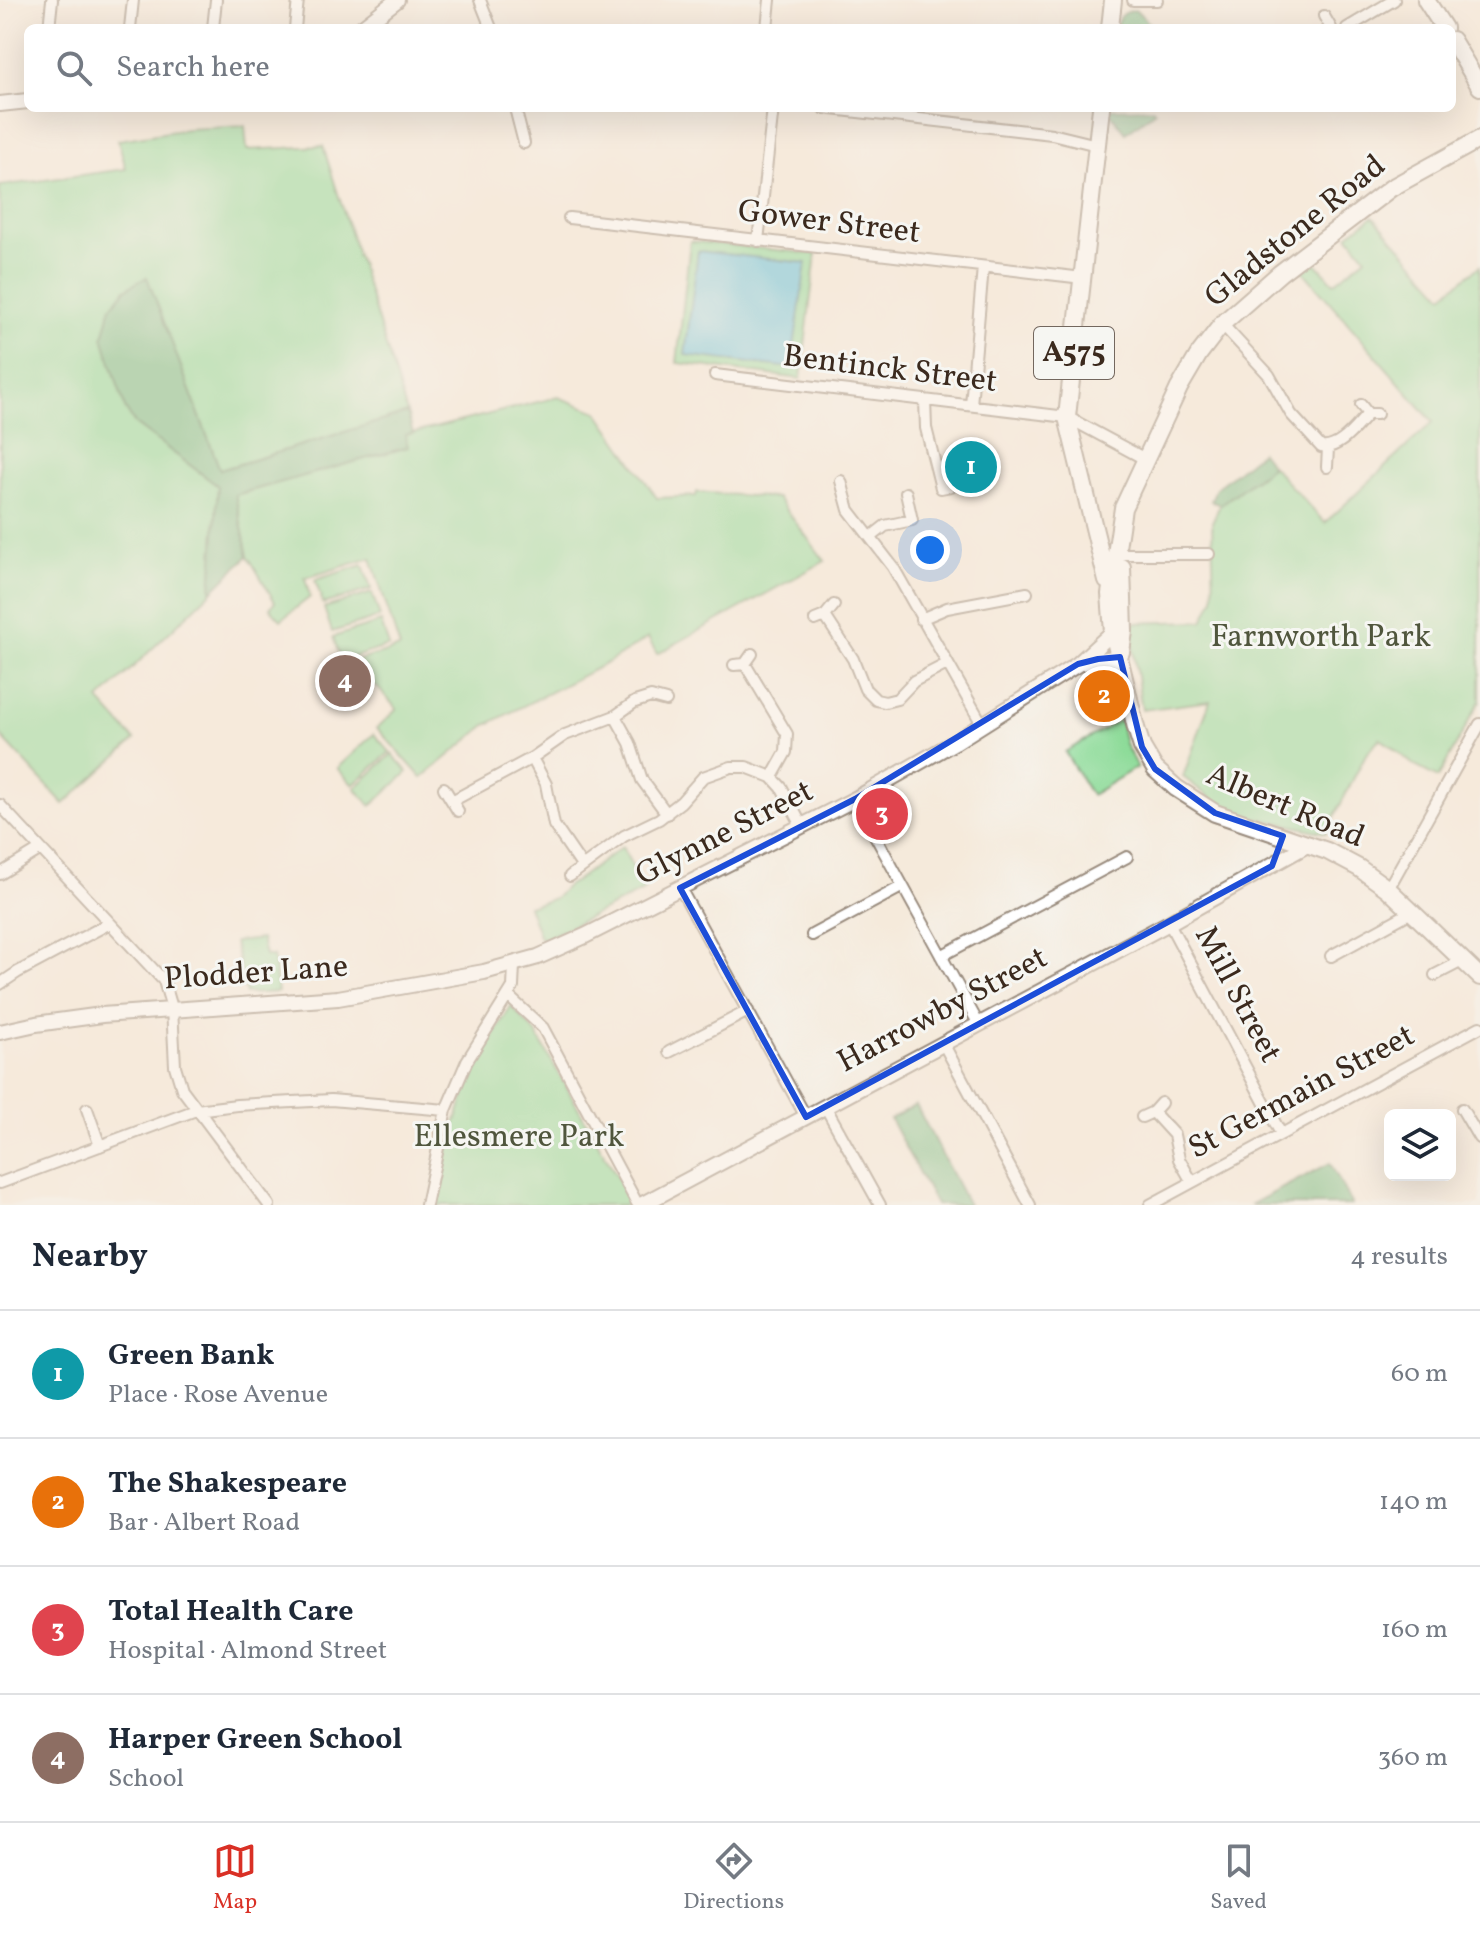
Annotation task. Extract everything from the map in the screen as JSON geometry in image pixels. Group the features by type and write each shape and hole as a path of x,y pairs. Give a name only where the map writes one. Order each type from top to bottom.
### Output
{"main road":[{"path":"366,24 397,0"},
{"path":"1110,24 1113,0"},
{"path":"1426,0 1441,24"},
{"path":"1456,47 1480,87"},
{"path":"0,104 24,101"},
{"name":"A575","path":"1101,112 1067,417 1110,594 1113,632 1120,657"},
{"name":"Gladstone Road","path":"1120,657 1124,631 1118,530 1123,508 1179,388 1199,354 1222,324 1269,282 1391,188 1480,139"},
{"name":"Gladstone Road","path":"1110,594 1118,554"},
{"name":"Glynne Street","path":"514,965 585,936 855,799 1078,664 1113,632"},
{"name":"Glynne Street","path":"1078,664 1120,657"},
{"name":"Albert Road","path":"1120,657 1139,739 1155,769 1176,788 1215,813 1309,844 1359,868 1413,911 1480,977"},
{"path":"1272,866 1283,836"},
{"name":"Harrowby Street","path":"639,1205 1169,923 1309,844"},
{"name":"Plodder Lane","path":"0,1032 36,1024 172,1008 338,998 438,982 514,965"}],"street":[{"path":"49,24 52,0"},
{"path":"130,24 133,0"},
{"path":"213,24 216,0"},
{"path":"295,24 298,0"},
{"path":"480,0 489,24"},
{"path":"767,24 770,0"},
{"path":"1133,0 1157,0"},
{"path":"1354,24 1394,0"},
{"path":"1324,16 1329,24"},
{"path":"516,112 524,143"},
{"path":"758,241 773,112"},
{"path":"858,112 1052,134 1097,145"},
{"name":"Gower Street","path":"569,218 1083,278"},
{"path":"971,405 983,267"},
{"path":"1222,324 1269,375 1291,414 1317,444 1328,448 1338,444 1373,414 1361,405"},
{"name":"Bentinck Street","path":"715,375 1067,417 1145,459"},
{"path":"925,400 926,428 941,488 951,486"},
{"path":"1327,467 1328,448"},
{"path":"841,481 849,510 893,567 982,724"},
{"path":"871,537 885,526 912,520 906,493"},
{"path":"1118,554 1209,554"},
{"path":"921,619 947,608 1027,593"},
{"path":"834,605 820,618 853,659 865,689 876,700 889,702 897,699 914,681 947,664"},
{"path":"752,654 739,665 784,725 787,734 786,752 772,777"},
{"path":"444,788 455,806 497,775 532,758 565,735 615,716 651,692 666,701"},
{"path":"615,716 630,743 642,780 667,814"},
{"path":"1388,889 1480,724"},
{"path":"532,758 546,784 554,825 582,866"},
{"path":"570,876 624,836 667,814 703,777 716,770 746,767 772,777 782,788 802,826"},
{"path":"855,799 978,1023"},
{"path":"0,805 164,981 172,1008 175,1066 182,1089 269,1205"},
{"path":"0,874 41,849"},
{"path":"941,956 1127,857"},
{"path":"812,935 827,934 903,886"},
{"path":"680,888 806,1117"},
{"path":"1331,956 1413,911"},
{"path":"0,984 110,923"},
{"name":"Mill Street","path":"1169,923 1281,1134"},
{"path":"1435,975 1464,960"},
{"path":"426,1205 446,1110 467,1061 515,982 514,965"},
{"path":"508,996 543,1028 639,1205"},
{"path":"669,1052 748,1011"},
{"name":"St Germain Street","path":"1150,1205 1480,1027"},
{"path":"943,1043 1030,1205"},
{"path":"1,1180 196,1110 331,1100 446,1110"},
{"path":"825,1106 880,1205"},
{"path":"1142,1117 1157,1108 1174,1135 1179,1159 1192,1182"},
{"path":"87,1109 100,1146"},
{"path":"1462,1109 1475,1120 1479,1138"}],"highlighted area":[{"path":"1120,657 1142,747 1155,769 1215,813 1283,836 1272,866 806,1117 680,888 855,799 1078,664"}],"green space":[{"path":"1136,10 1150,24 1117,24 1128,12"},
{"path":"1109,112 1154,112 1126,133"},
{"path":"245,126 247,150 323,146 407,413 220,470 147,278 126,289 135,424 218,486 211,592 99,700 135,740 64,804 0,735 0,186 126,169 118,140 187,129"},
{"name":"Farnworth Park","path":"1373,216 1443,295 1480,266 1480,701 1438,778 1415,766 1380,738 1366,754 1326,833 1229,812 1183,777 1210,701 1142,710 1129,623 1203,621 1214,598 1212,522 1220,505 1272,466 1325,523 1433,422 1302,270 1314,261 1334,283 1366,257 1348,235"},
{"path":"690,241 816,254 801,379 677,363"},
{"path":"147,277 220,470 407,413 413,433 405,435 408,447 235,495 248,556 211,592 218,486 135,424 125,408 103,337 111,307 126,289"},
{"path":"558,397 598,412 657,498 696,496 697,492 777,498 825,561 657,654 648,638 609,662 486,725 422,778 377,728 397,709 356,661 400,648 371,558 305,578 310,597 281,620 270,608 275,602 248,556 235,495 407,447 405,435"},
{"path":"1261,452 1272,466 1220,505 1211,501 1216,488"},
{"path":"363,565 371,589 323,604 315,580"},
{"path":"372,593 380,617 332,632 324,608"},
{"path":"381,622 389,646 341,661 333,637"},
{"path":"1120,720 1125,744 1137,767 1091,795 1065,752"},
{"path":"374,734 390,752 353,785 337,768"},
{"path":"392,754 408,772 371,806 355,788"},
{"path":"622,847 645,890 545,939 540,938 528,906 554,898"},
{"path":"261,939 265,956 273,956 278,992 246,994 234,942"},
{"name":"Ellesmere Park","path":"511,1006 536,1033 631,1201 624,1205 436,1205 448,1150 472,1078"},
{"path":"916,1105 968,1205 936,1205 890,1119"},
{"path":"1330,1163 1352,1205 1250,1205"}],"water":[{"path":"698,251 806,263 791,368 685,355"}],"place":[{"name":"Green Bank","path":"971,467"},
{"name":"Harper Green School","path":"345,681"},
{"name":"The Shakespeare","path":"1104,696"},
{"name":"Total Health Care","path":"882,814"}]}
